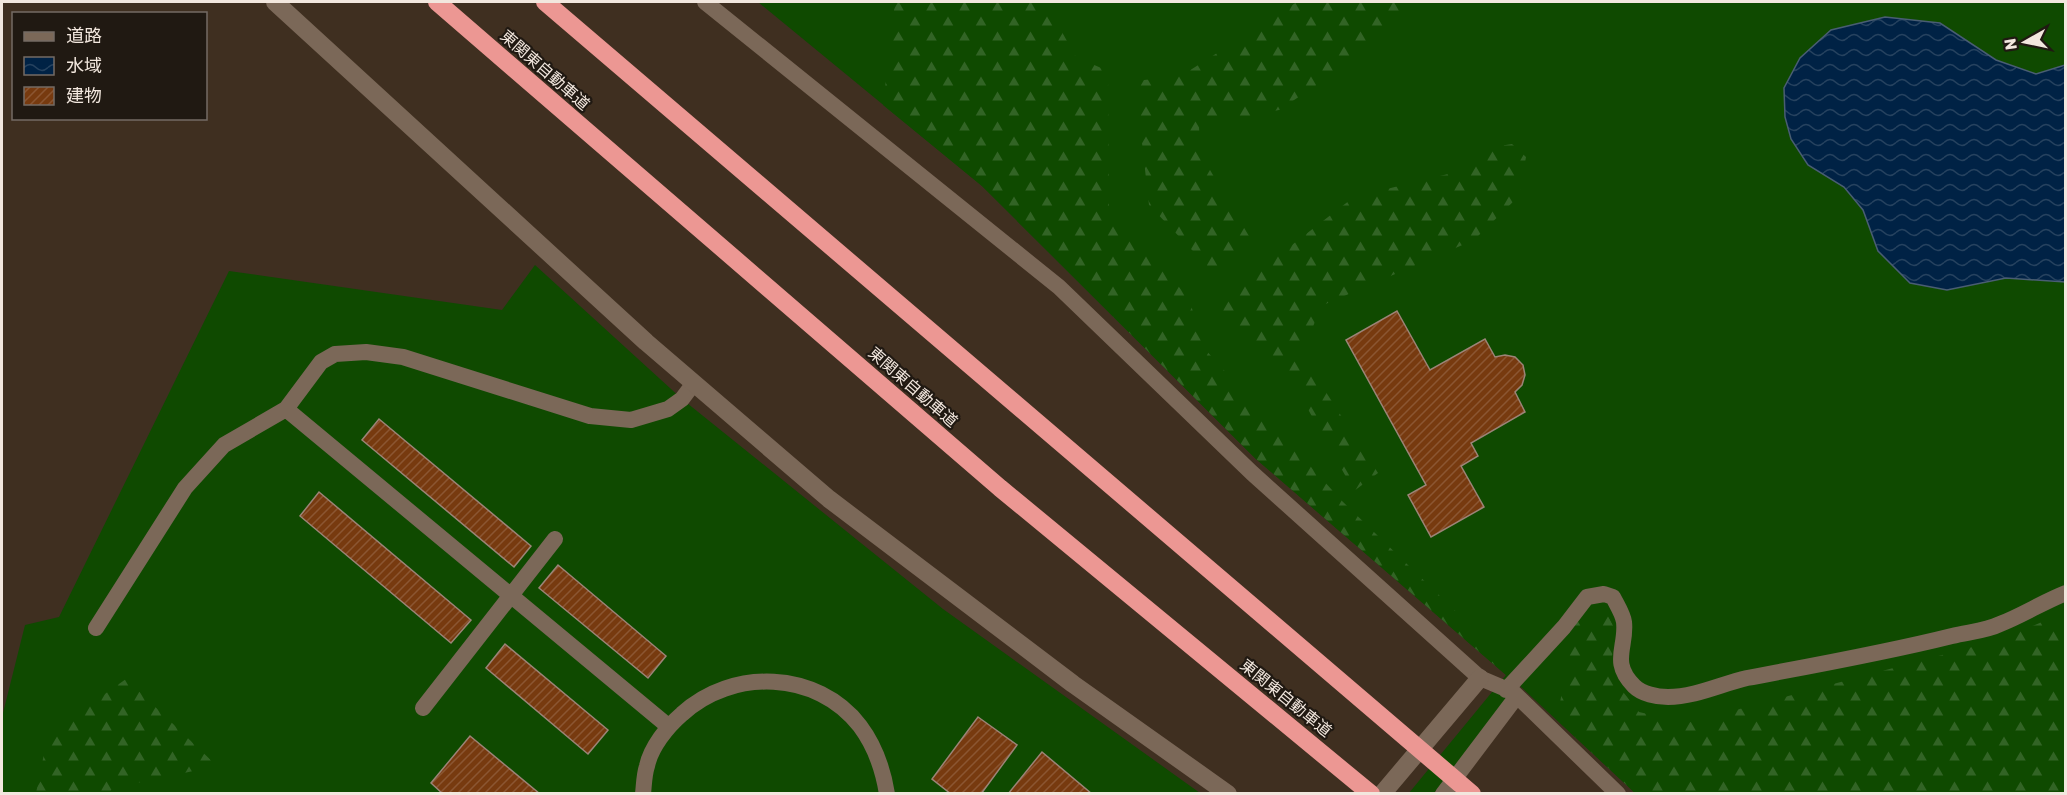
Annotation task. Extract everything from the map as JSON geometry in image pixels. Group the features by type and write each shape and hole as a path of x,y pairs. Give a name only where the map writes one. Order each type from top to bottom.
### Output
{"highway":[{"name":"東関東自動車道","path":"437,2 1000,488 1371,794"},
{"path":"545,2 1472,794"}],"street":[{"path":"274,2 693,383 829,499 1073,684 1228,794"},
{"path":"1382,794 1480,678"}],"lane":[{"path":"705,2 1059,287 1252,473 1480,678 1512,693 1618,794"},
{"path":"96,628 185,488 224,446 286,409 321,362 335,354 366,352 403,357 590,416 631,420 669,409 682,399 693,383"},
{"path":"286,409 668,726"},
{"path":"423,708 555,539"},
{"path":"1443,794 1512,693 1587,597 1604,594 1613,597 1624,622 1620,659 1625,674 1635,687 1647,694 1668,697 1696,693 1720,684 1839,659 1908,647 1999,625 2045,600 2066,593"},
{"path":"643,794 647,764 668,726 695,702 727,685 764,680 799,685 833,701 859,725 878,757 887,794"}],"green space":[{"path":"758,2 2065,2 2065,793 1635,793 1519,685 1434,793 1409,793 1506,675 1256,459 982,186"},
{"path":"895,2 1045,2 1076,57 1108,71 1109,209 1189,298 1203,347 1341,500 1511,665 1506,675 1256,459 982,186 883,105"},
{"path":"1297,2 1413,2 1380,43 1279,110 1199,126 1200,153 1253,243 1213,272 1149,205 1135,81 1181,76"},
{"path":"1512,144 1526,157 1519,196 1474,240 1321,306 1302,355 1378,473 1354,491 1296,388 1227,329 1223,311 1227,295 1354,197 1448,174 1493,147"},
{"path":"535,265 682,399 943,609 1200,793 2,794 2,717 25,625 59,617 229,271 502,310"},
{"path":"1593,612 1608,615 1617,634 1608,673 1639,712 1687,723 2002,639 2065,612 2065,793 1635,793 1557,720 1574,623"},
{"path":"126,679 217,766 113,788 109,793 36,793 44,754 68,720"}],"water":[{"path":"1885,17 1940,23 1996,60 2036,74 2065,65 2065,282 2006,278 1947,290 1910,283 1878,251 1863,210 1844,187 1808,165 1791,139 1785,117 1784,88 1800,58 1831,30"}],"building":[{"path":"1397,311 1430,370 1485,339 1495,357 1505,355 1515,357 1523,365 1525,375 1522,385 1515,392 1525,412 1471,443 1478,456 1461,466 1484,507 1431,537 1408,495 1426,485 1346,340"},
{"path":"379,419 531,546 514,567 362,440"},
{"path":"319,492 471,620 451,643 300,516"},
{"path":"558,565 666,656 648,678 539,588"},
{"path":"505,644 608,730 588,754 486,668"},
{"path":"978,717 1017,745 981,794 951,794 932,779"},
{"path":"470,736 540,794 443,794 431,783"},
{"path":"1042,752 1092,794 1008,794"}]}
